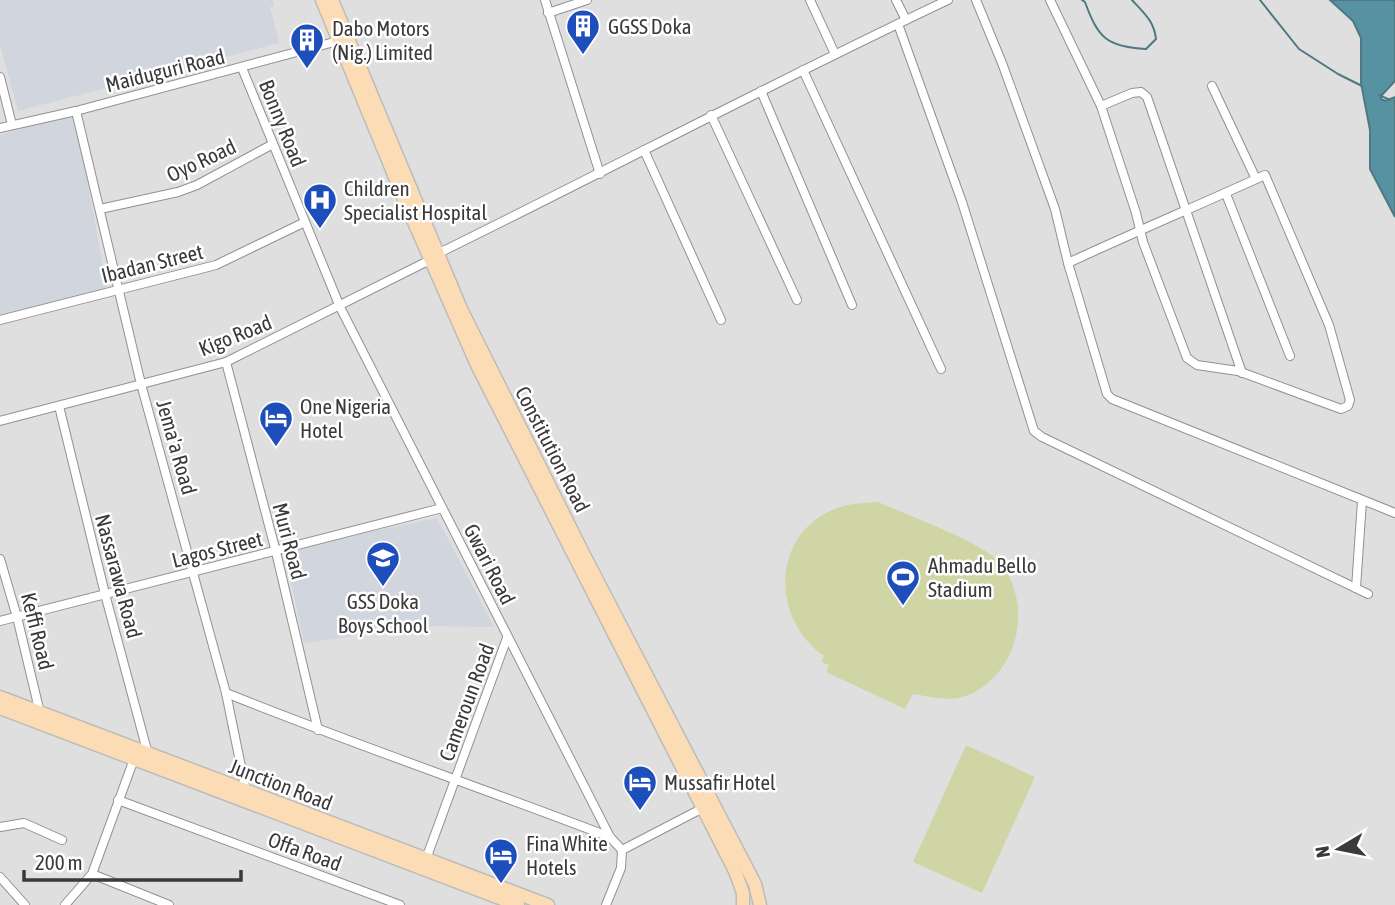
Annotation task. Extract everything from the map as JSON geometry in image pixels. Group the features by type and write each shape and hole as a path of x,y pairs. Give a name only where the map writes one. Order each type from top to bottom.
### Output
{"main road":[{"name":"Constitution Road","path":"322,0 434,257 740,882 743,905"},
{"name":"Constitution Road","path":"332,0 434,257"},
{"name":"Constitution Road","path":"626,646 755,884 760,905"},
{"name":"Junction Road","path":"0,698 548,905"},
{"name":"Junction Road","path":"0,708 518,905"}],"street":[{"path":"545,0 600,174"},
{"path":"548,13 587,0"},
{"path":"810,0 835,54"},
{"path":"896,0 1034,430 1042,437 1368,594"},
{"name":"Kigo Road","path":"0,421 226,362 340,307 711,115 948,0"},
{"path":"976,0 1047,186 1105,390 1112,399 1395,513"},
{"path":"1050,0 1101,106 1136,213 1139,230 1186,358 1197,365 1242,373 1341,410 1348,406 1350,400 1329,325 1265,175 1226,194 1139,230 1068,263"},
{"name":"Maiduguri Road","path":"0,128 76,111 338,41"},
{"name":"Bonny Road","path":"242,68 340,307"},
{"path":"803,70 941,369"},
{"path":"0,77 12,125"},
{"path":"1212,86 1256,179"},
{"path":"761,91 852,305"},
{"path":"1101,106 1132,93 1141,92 1147,97 1242,373"},
{"name":"Jema'a Road","path":"76,111 141,384 226,693 246,791"},
{"path":"711,115 797,300"},
{"name":"Oyo Road","path":"100,209 178,192 197,185 273,144"},
{"path":"644,150 721,320"},
{"path":"1226,194 1290,356"},
{"name":"Ibadan Street","path":"0,320 216,265 305,222"},
{"name":"Gwari Road","path":"340,307 610,837 622,850"},
{"name":"Muri Road","path":"226,362 276,552 318,730"},
{"name":"Nassarawa Road","path":"59,406 148,754"},
{"path":"1356,588 1362,501"},
{"name":"Lagos Street","path":"0,621 442,508"},
{"name":"Keffi Road","path":"0,559 40,713"},
{"name":"Cameroun Road","path":"426,859 507,638"},
{"name":"Gwari Road","path":"226,693 318,730 457,778 610,837"},
{"path":"65,905 92,874 134,760"},
{"name":"Offa Road","path":"118,800 400,905"},
{"path":"606,905 621,868 622,850 703,808"},
{"path":"0,827 24,823 62,840"},
{"path":"92,874 166,904"},
{"path":"0,877 25,905"}],"shaded area":[{"path":"0,0 273,0 274,6 270,7 279,43 18,111 0,45"},
{"path":"75,113 107,289 0,314 0,135"},
{"name":"GSS Doka Boys School","path":"437,518 494,627 426,626 304,643 284,549"}],"green space":[{"name":"Ahmadu Bello Stadium","path":"878,502 976,545 998,561 1010,578 1018,617 1016,637 1009,656 984,686 966,696 947,699 913,694 905,709 826,672 829,665 821,662 824,656 806,640 794,620 787,598 786,576 790,554 801,535 817,518 840,507"},
{"path":"966,745 1035,777 982,893 913,862"}],"water":[{"path":"1330,0 1395,0 1395,81 1381,99 1385,101 1395,97 1395,217 1370,169 1370,130 1361,83 1361,38 1353,21"}],"waterway":[{"path":"1082,0 1106,38 1122,46 1146,49 1156,39 1155,33 1148,18 1132,0"},
{"path":"1260,0 1299,49 1362,86"},
{"path":"1379,95 1390,100"}],"place":[{"name":"GGSS Doka","path":"583,56"},
{"name":"Dabo Motors (Nig.) Limited","path":"307,70"},
{"name":"Children Specialist Hospital","path":"320,230"},
{"name":"One Nigeria Hotel","path":"276,448"},
{"name":"GSS Doka Boys School","path":"383,588"},
{"name":"Ahmadu Bello Stadium","path":"903,607"},
{"name":"Mussafir Hotel","path":"640,812"},
{"name":"Fina White Hotels","path":"501,885"}]}
